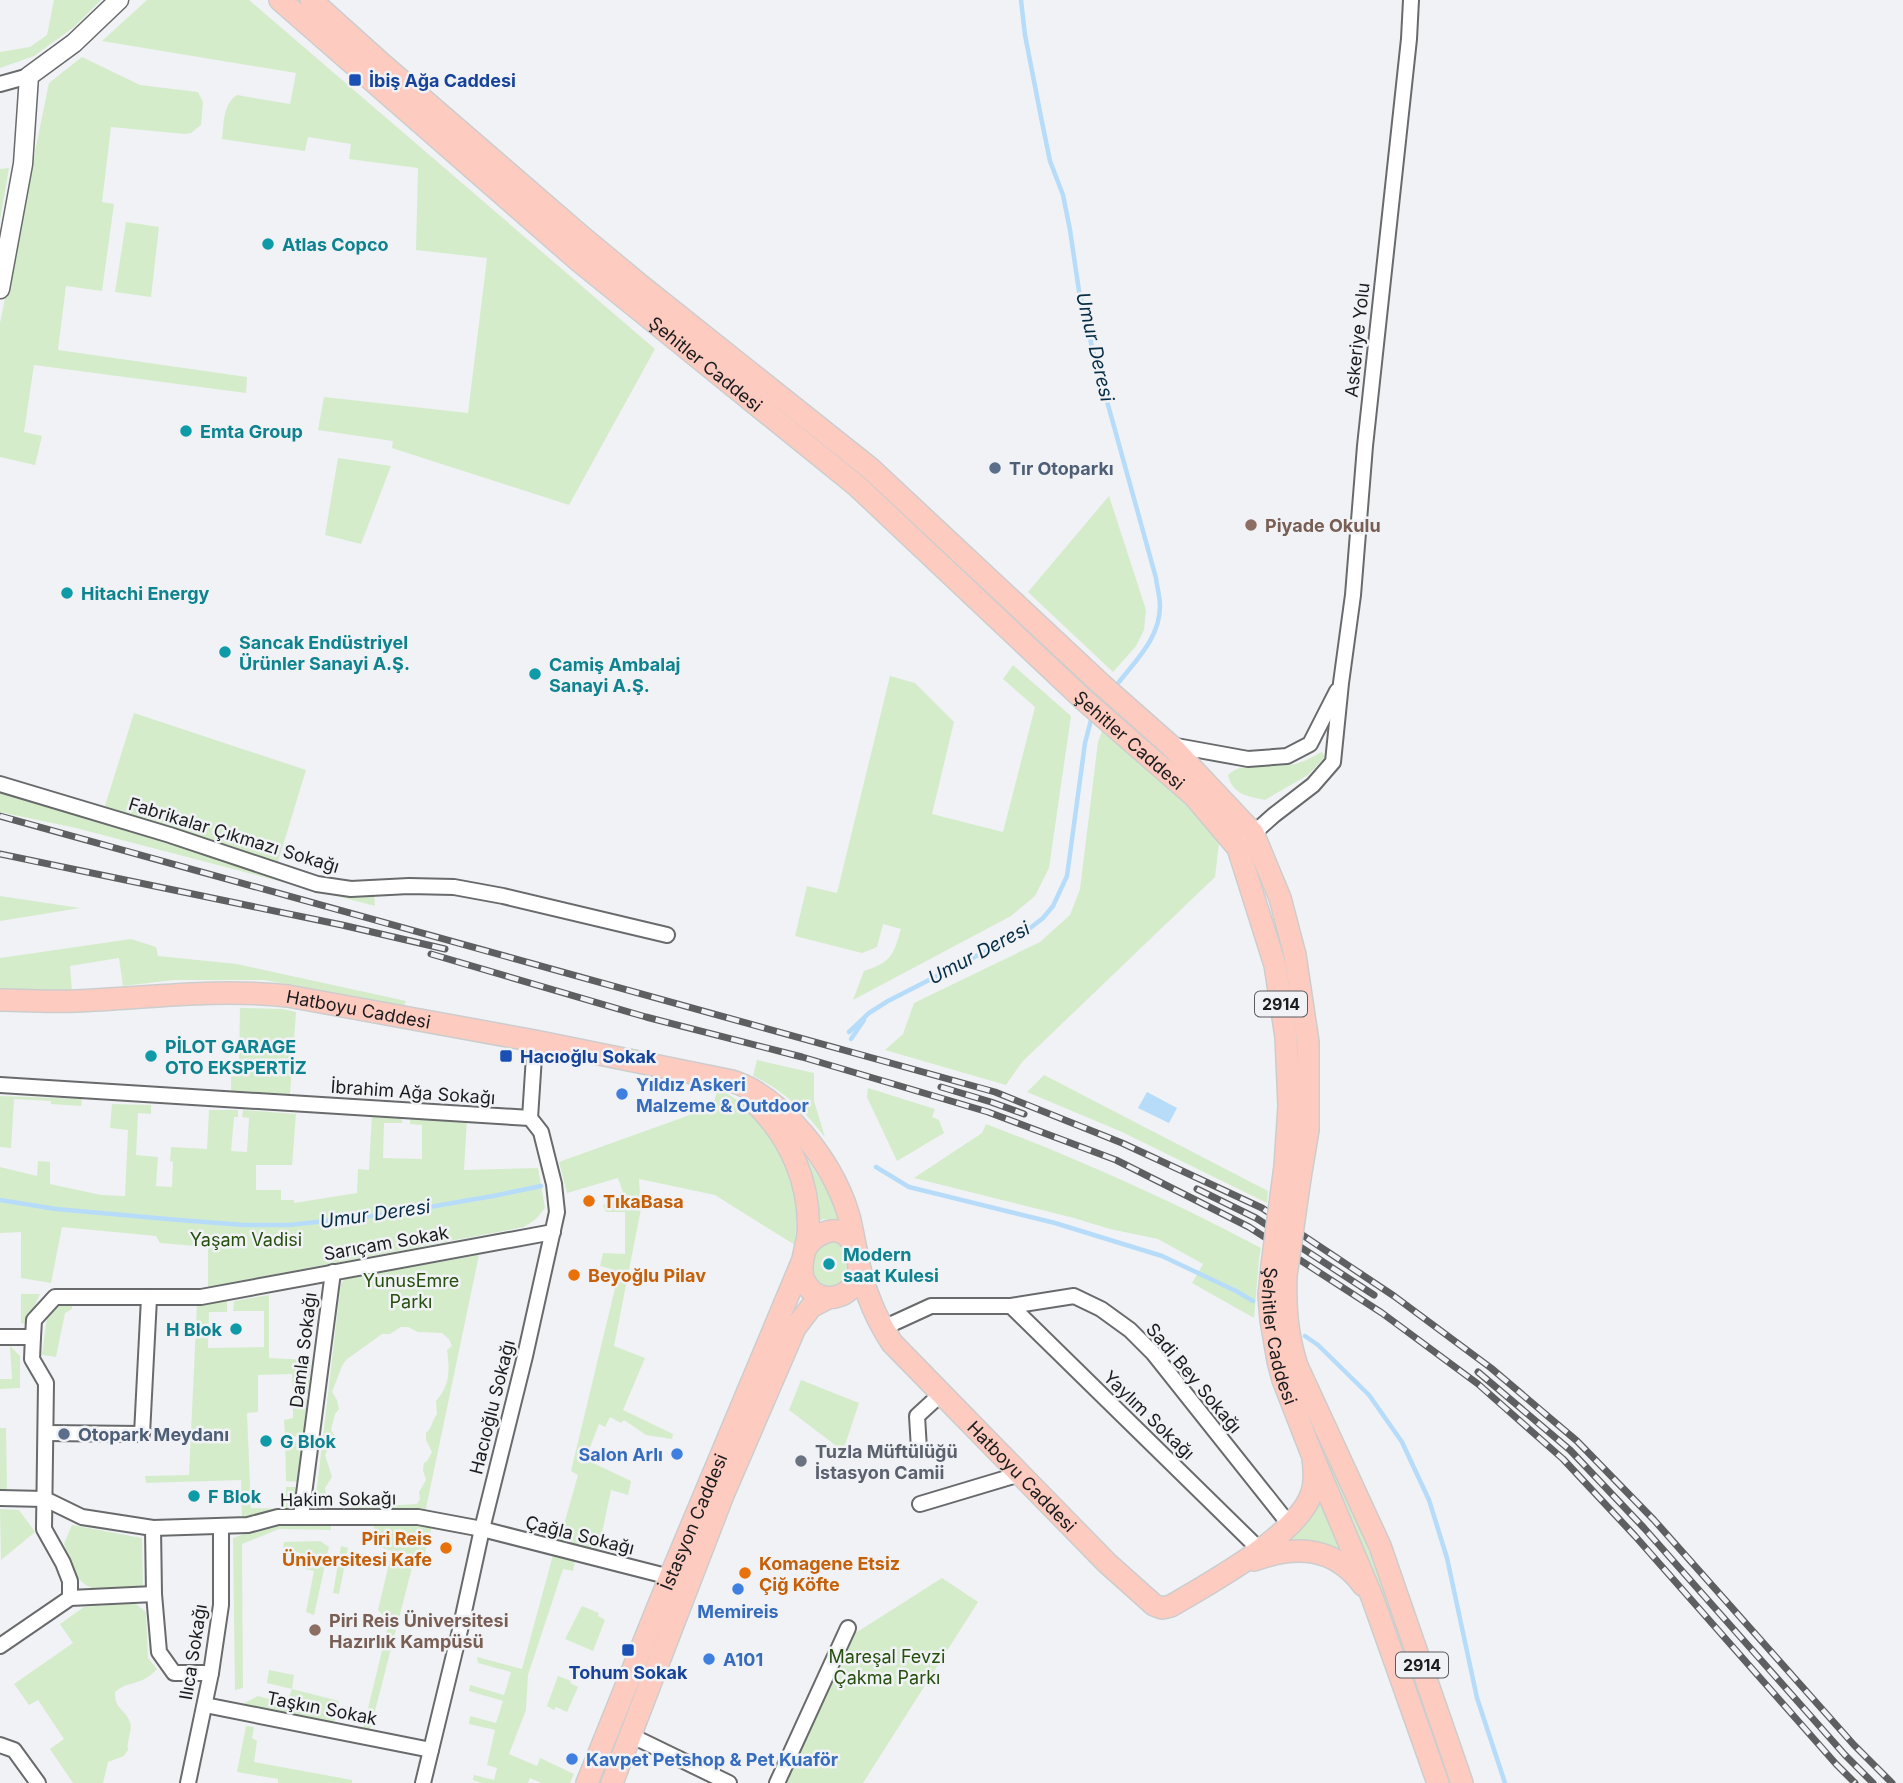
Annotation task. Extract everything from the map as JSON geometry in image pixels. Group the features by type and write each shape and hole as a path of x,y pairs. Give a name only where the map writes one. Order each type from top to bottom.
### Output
{"main road":[{"name":"Şehitler Caddesi","path":"279,0 570,253 857,486 1074,691 1246,840"},
{"name":"Şehitler Caddesi","path":"312,0 601,253 871,469 1091,675 1170,745 1246,840 1276,965 1286,1037 1293,1172 1279,1270 1269,1295 1278,1361 1291,1403 1372,1597 1438,1783"},
{"name":"Hatboyu Caddesi","path":"0,1000 74,1001 200,992 288,996 535,1041 712,1077 740,1084 763,1096 802,1133 824,1163 840,1192 848,1213 857,1256 858,1274 855,1284 848,1291 830,1297 819,1296 808,1287 804,1280 808,1219 806,1197 798,1169 786,1143 752,1100 738,1089 712,1077"},
{"name":"Hatboyu Caddesi","path":"804,1256 814,1239 823,1233 835,1230 849,1237 854,1245 868,1296 883,1328 898,1350 1107,1563 1154,1605 1162,1608 1171,1606 1236,1567 1289,1524 1312,1494 1315,1478 1313,1457"},
{"name":"İstasyon Caddesi","path":"587,1783 804,1256"},
{"name":"Şehitler Caddesi","path":"1279,1270 1288,1336 1297,1366 1380,1546 1462,1783"},
{"name":"İstasyon Caddesi","path":"612,1783 723,1495 795,1328 811,1307 830,1297"},
{"path":"830,1297 852,1304 898,1350"},
{"path":"1291,1403 1293,1392 1305,1384"},
{"name":"Hatboyu Caddesi","path":"1236,1567 1275,1553 1296,1550 1322,1554 1346,1567 1372,1597"}],"street":[{"path":"0,84 29,76 74,43 119,0"},
{"name":"Askeriye Yolu","path":"1246,840 1313,785 1333,762 1353,595 1365,446 1411,0"},
{"path":"0,289 23,164 29,76"},
{"path":"1170,745 1248,759 1287,756 1310,744 1341,683"},
{"name":"Fabrikalar Çıkmazı Sokağı","path":"0,784 170,835 317,884 351,889 454,887 667,935"},
{"path":"530,1118 535,1041"},
{"name":"İbrahim Ağa Sokağı","path":"0,1085 530,1118"},
{"name":"Hacıoğlu Sokağı","path":"423,1783 557,1212 554,1184 541,1132 530,1118"},
{"name":"Sarıçam Sokak","path":"33,1337 34,1320 55,1297 201,1297 553,1232"},
{"name":"Damla Sokağı","path":"301,1517 333,1272"},
{"name":"Sadi Bey Sokağı","path":"883,1328 931,1306 1011,1306 1074,1296 1101,1309 1153,1353 1289,1524"},
{"path":"46,1433 142,1434 149,1298"},
{"name":"Yaylım Sokağı","path":"1011,1306 1260,1550"},
{"path":"0,1337 33,1337 32,1360 46,1383 44,1529 70,1581 70,1598"},
{"path":"919,1449 917,1416 942,1394"},
{"path":"920,1504 1020,1474"},
{"path":"0,1498 45,1499"},
{"name":"Hakim Sokağı","path":"45,1499 82,1517 153,1528 248,1525 278,1517 418,1517 482,1530"},
{"name":"Ilıca Sokağı","path":"188,1783 211,1673 221,1605 221,1526"},
{"path":"153,1528 154,1594 159,1652 174,1673 211,1673"},
{"name":"Çağla Sokağı","path":"482,1530 670,1577"},
{"path":"0,1646 70,1598 154,1594"},
{"path":"777,1783 848,1628"},
{"name":"Taşkın Sokak","path":"205,1704 431,1750"},
{"path":"630,1735 729,1783"},
{"path":"0,1745 14,1750 37,1783"}],"green space":[{"path":"54,0 101,0 74,27 34,56 0,68 0,52 30,47 47,35"},
{"path":"147,0 249,0 655,349 569,505 392,448 393,441 318,430 324,397 468,413 487,258 416,250 418,168 349,159 351,144 308,137 305,151 222,139 225,114 232,99 237,95 290,104 296,73 102,41"},
{"path":"82,57 140,85 198,92 203,102 201,125 191,133 111,127 102,202 114,204 102,291 66,286 58,350 247,377 246,393 34,365 24,432 42,436 35,465 0,457 0,323 49,83"},
{"path":"9,168 0,220 0,169"},
{"path":"126,222 159,227 151,297 115,292"},
{"path":"338,458 391,466 361,544 325,535"},
{"path":"1109,496 1146,610 1144,630 1136,646 1113,672 1028,592"},
{"path":"1013,665 1071,716 1049,868 1035,896 1011,916 853,1000 864,971 886,961 896,945 901,929 883,924 877,947 862,953 795,936 807,886 837,893 890,676 915,683 954,722 932,814 1003,832 1035,707 1003,679"},
{"path":"134,713 306,770 277,865 104,809"},
{"path":"1104,726 1178,794 1219,843 1215,877 1022,1062 1006,1085 885,1050 903,1034 914,1003 1040,942 1070,915 1080,889 1098,742"},
{"path":"1322,752 1325,757 1308,775 1265,800 1237,791 1228,775 1234,770 1250,766 1295,764"},
{"path":"0,793 374,894 375,906 76,828 0,812"},
{"path":"0,896 80,908 0,921"},
{"path":"131,939 156,947 158,956 237,964 406,1001 404,1006 264,980 174,980 123,986 119,958 70,966 72,992 0,989 0,958"},
{"path":"240,1008 296,1012 290,1094 231,1093 231,1066 239,1066"},
{"path":"757,1060 814,1073 814,1101 825,1137 793,1102 753,1076"},
{"path":"1044,1075 1268,1191 1267,1203 1122,1132 1027,1092"},
{"path":"868,1088 935,1109 932,1117 939,1120 944,1133 897,1161 867,1097"},
{"path":"718,1089 755,1116 783,1159 795,1196 795,1245 715,1195 639,1179 641,1209 614,1346 645,1358 623,1410 673,1434 672,1439 646,1435 624,1420 621,1423 610,1417 605,1427 599,1424 589,1450 595,1453 591,1462 631,1481 628,1495 611,1490 598,1552 559,1542 578,1475 571,1471 617,1280 608,1279 611,1269 600,1266 603,1253 625,1254 625,1212 606,1212 603,1205 625,1198 618,1178 567,1193 559,1162 712,1107"},
{"path":"0,1096 82,1099 81,1106 14,1099 11,1148 0,1147"},
{"name":"Yaşam Vadisi","path":"112,1104 151,1105 151,1114 138,1113 136,1155 158,1157 156,1186 172,1187 171,1147 207,1149 209,1110 238,1110 238,1117 234,1117 231,1151 247,1152 249,1118 242,1117 243,1110 296,1114 292,1165 256,1165 256,1190 281,1190 281,1200 294,1200 294,1203 357,1193 358,1169 369,1170 372,1114 402,1115 402,1123 384,1123 383,1158 422,1159 422,1125 410,1124 410,1116 467,1119 464,1170 538,1168 545,1208 536,1219 524,1227 208,1287 208,1247 160,1243 156,1236 62,1227 51,1283 21,1278 21,1232 0,1233 0,1167 37,1176 38,1161 50,1162 50,1184 101,1195 125,1196 128,1130 110,1128"},
{"path":"986,1124 1126,1182 1261,1248 1254,1318 1192,1283 1203,1264 1158,1239 914,1178 982,1133"},
{"path":"800,1148 827,1190 838,1219 818,1221 814,1183"},
{"path":"839,1241 847,1259 844,1278 839,1284 824,1284 817,1280 813,1273 811,1264 814,1255 824,1242"},
{"name":"YunusEmre Parkı","path":"479,1255 425,1513 350,1513 353,1504 361,1502 372,1505 417,1504 420,1499 419,1492 426,1480 424,1463 432,1452 426,1440 426,1433 437,1414 436,1401 441,1395 449,1371 447,1350 452,1346 442,1333 418,1332 401,1327 390,1334 382,1334 346,1360 342,1366 332,1392 339,1409 331,1430 335,1436 325,1455 332,1477 325,1488 327,1499 332,1505 332,1514 314,1513 341,1283 345,1279"},
{"path":"21,1294 40,1294 26,1324 21,1323"},
{"path":"269,1295 269,1358 311,1360 308,1394 293,1395 292,1374 258,1375 258,1412 247,1413 251,1508 286,1509 286,1487 298,1487 296,1510 242,1518 241,1480 146,1483 145,1476 189,1475 197,1305 227,1301 227,1312 209,1312 208,1348 264,1347 264,1311 233,1311 234,1301"},
{"path":"60,1305 72,1305 72,1309 65,1313 56,1357 42,1355 47,1317"},
{"path":"10,1346 20,1356 20,1388 0,1389 0,1379 12,1379"},
{"path":"801,1380 859,1403 843,1451 789,1410"},
{"path":"307,1399 304,1436 285,1437 284,1420 293,1418 293,1401"},
{"path":"1306,1408 1362,1532 1453,1783 1446,1783 1357,1535 1301,1410"},
{"path":"0,1428 6,1428 7,1491 0,1491"},
{"path":"303,1441 299,1482 286,1481 285,1442"},
{"path":"1320,1493 1344,1554 1269,1551 1301,1528 1312,1513"},
{"path":"0,1509 19,1510 35,1532 1,1560"},
{"path":"410,1521 432,1526 423,1561 414,1560 370,1730 363,1729 389,1622 378,1610 392,1551 373,1545 374,1522"},
{"path":"277,1522 331,1522 331,1530 279,1529 242,1544 243,1688 235,1690 233,1538"},
{"path":"72,1525 142,1538 143,1587 100,1589 83,1583 70,1562 64,1544"},
{"path":"320,1541 329,1547 314,1615 306,1612 314,1571 305,1569 309,1555 283,1549 284,1542"},
{"path":"341,1546 348,1548 339,1594 333,1593"},
{"path":"553,1555 575,1561 573,1571 563,1569 528,1675 526,1710 509,1754 537,1766 540,1758 574,1774 570,1783 541,1783 530,1778 528,1783 482,1783 473,1780 474,1775 494,1780 497,1768 487,1765 495,1730 469,1724 470,1716 496,1723 503,1701 469,1691 470,1685 504,1695 511,1672 478,1663 477,1657 522,1669"},
{"name":"Mareşal Fevzi Çakma Parkı","path":"942,1578 978,1602 863,1783 785,1783 854,1634"},
{"path":"135,1603 146,1612 148,1658 157,1669 145,1679 115,1692 118,1706 128,1717 131,1726 128,1750 124,1756 108,1762 103,1783 73,1783 50,1749 64,1739 38,1700 29,1705 14,1684 73,1643 60,1624 84,1607"},
{"path":"582,1606 599,1613 598,1616 605,1620 593,1651 565,1639"},
{"path":"269,1670 294,1675 292,1689 267,1683"},
{"path":"558,1676 578,1687 567,1712 547,1706"},
{"path":"292,1689 339,1701 334,1723 241,1705 258,1696 287,1704"},
{"path":"246,1726 254,1727 252,1738 257,1741 254,1762 352,1780 352,1783 278,1783 278,1779 237,1772"}],"water":[{"path":"1147,1092 1177,1108 1169,1123 1138,1108"}],"waterway":[{"name":"Umur Deresi","path":"1021,0 1041,117 1050,161 1063,195 1079,291 1160,599 1159,617 1152,638 1119,682"},
{"name":"Umur Deresi","path":"849,1032 869,1013 888,1001 1029,929 1053,906 1067,876 1085,743 1091,720"},
{"path":"851,1039 864,1020"},
{"path":"876,1167 909,1187 1055,1223 1162,1256 1253,1301"},
{"name":"Umur Deresi","path":"0,1200 56,1209 179,1220 289,1225 389,1214 541,1186"},
{"path":"1305,1336 1318,1345 1369,1395 1402,1442 1429,1500 1447,1558 1477,1698 1505,1783"}],"railway":[{"path":"0,816 995,1092 1122,1143 1262,1208 1394,1296 1491,1368 1577,1441 1654,1520 1854,1745 1892,1783"},
{"path":"0,854 445,949"},
{"path":"431,954 646,1017 802,1057 988,1112 1116,1160 1249,1227 1382,1313 1478,1384 1563,1459 1855,1783"},
{"path":"941,1087 1024,1114"},
{"path":"1197,1189 1256,1218 1374,1295"},
{"path":"1478,1372 1570,1450 1644,1528 1845,1755 1873,1783"}],"place":[{"name":"İbiş Ağa Caddesi","path":"355,80"},
{"name":"Atlas Copco","path":"268,244"},
{"name":"Emta Group","path":"186,431"},
{"name":"Tır Otoparkı","path":"995,468"},
{"name":"Piyade Okulu","path":"1251,525"},
{"name":"Hitachi Energy","path":"67,593"},
{"name":"Sancak Endüstriyel Ürünler Sanayi A.Ş.","path":"225,652"},
{"name":"Camiş Ambalaj Sanayi A.Ş.","path":"535,674"},
{"name":"PİLOT GARAGE OTO EKSPERTİZ","path":"151,1056"},
{"name":"Hacıoğlu Sokak","path":"506,1056"},
{"name":"Yıldız Askeri Malzeme & Outdoor","path":"622,1094"},
{"name":"TıkaBasa","path":"589,1201"},
{"name":"Modern saat Kulesi","path":"829,1264"},
{"name":"Beyoğlu Pilav","path":"574,1275"},
{"name":"H Blok","path":"236,1329"},
{"name":"Otopark Meydanı","path":"64,1434"},
{"name":"G Blok","path":"266,1441"},
{"name":"Salon Arlı","path":"677,1454"},
{"name":"Tuzla Müftülüğü İstasyon Camii","path":"801,1461"},
{"name":"F Blok","path":"194,1496"},
{"name":"Piri Reis Üniversitesi Kafe","path":"446,1548"},
{"name":"Komagene Etsiz Çiğ Köfte","path":"745,1573"},
{"name":"Memireis","path":"738,1589"},
{"name":"Piri Reis Üniversitesi Hazırlık Kampüsü","path":"315,1630"},
{"name":"Tohum Sokak","path":"628,1650"},
{"name":"A101","path":"709,1659"},
{"name":"Kavpet Petshop & Pet Kuaför","path":"572,1759"}]}
